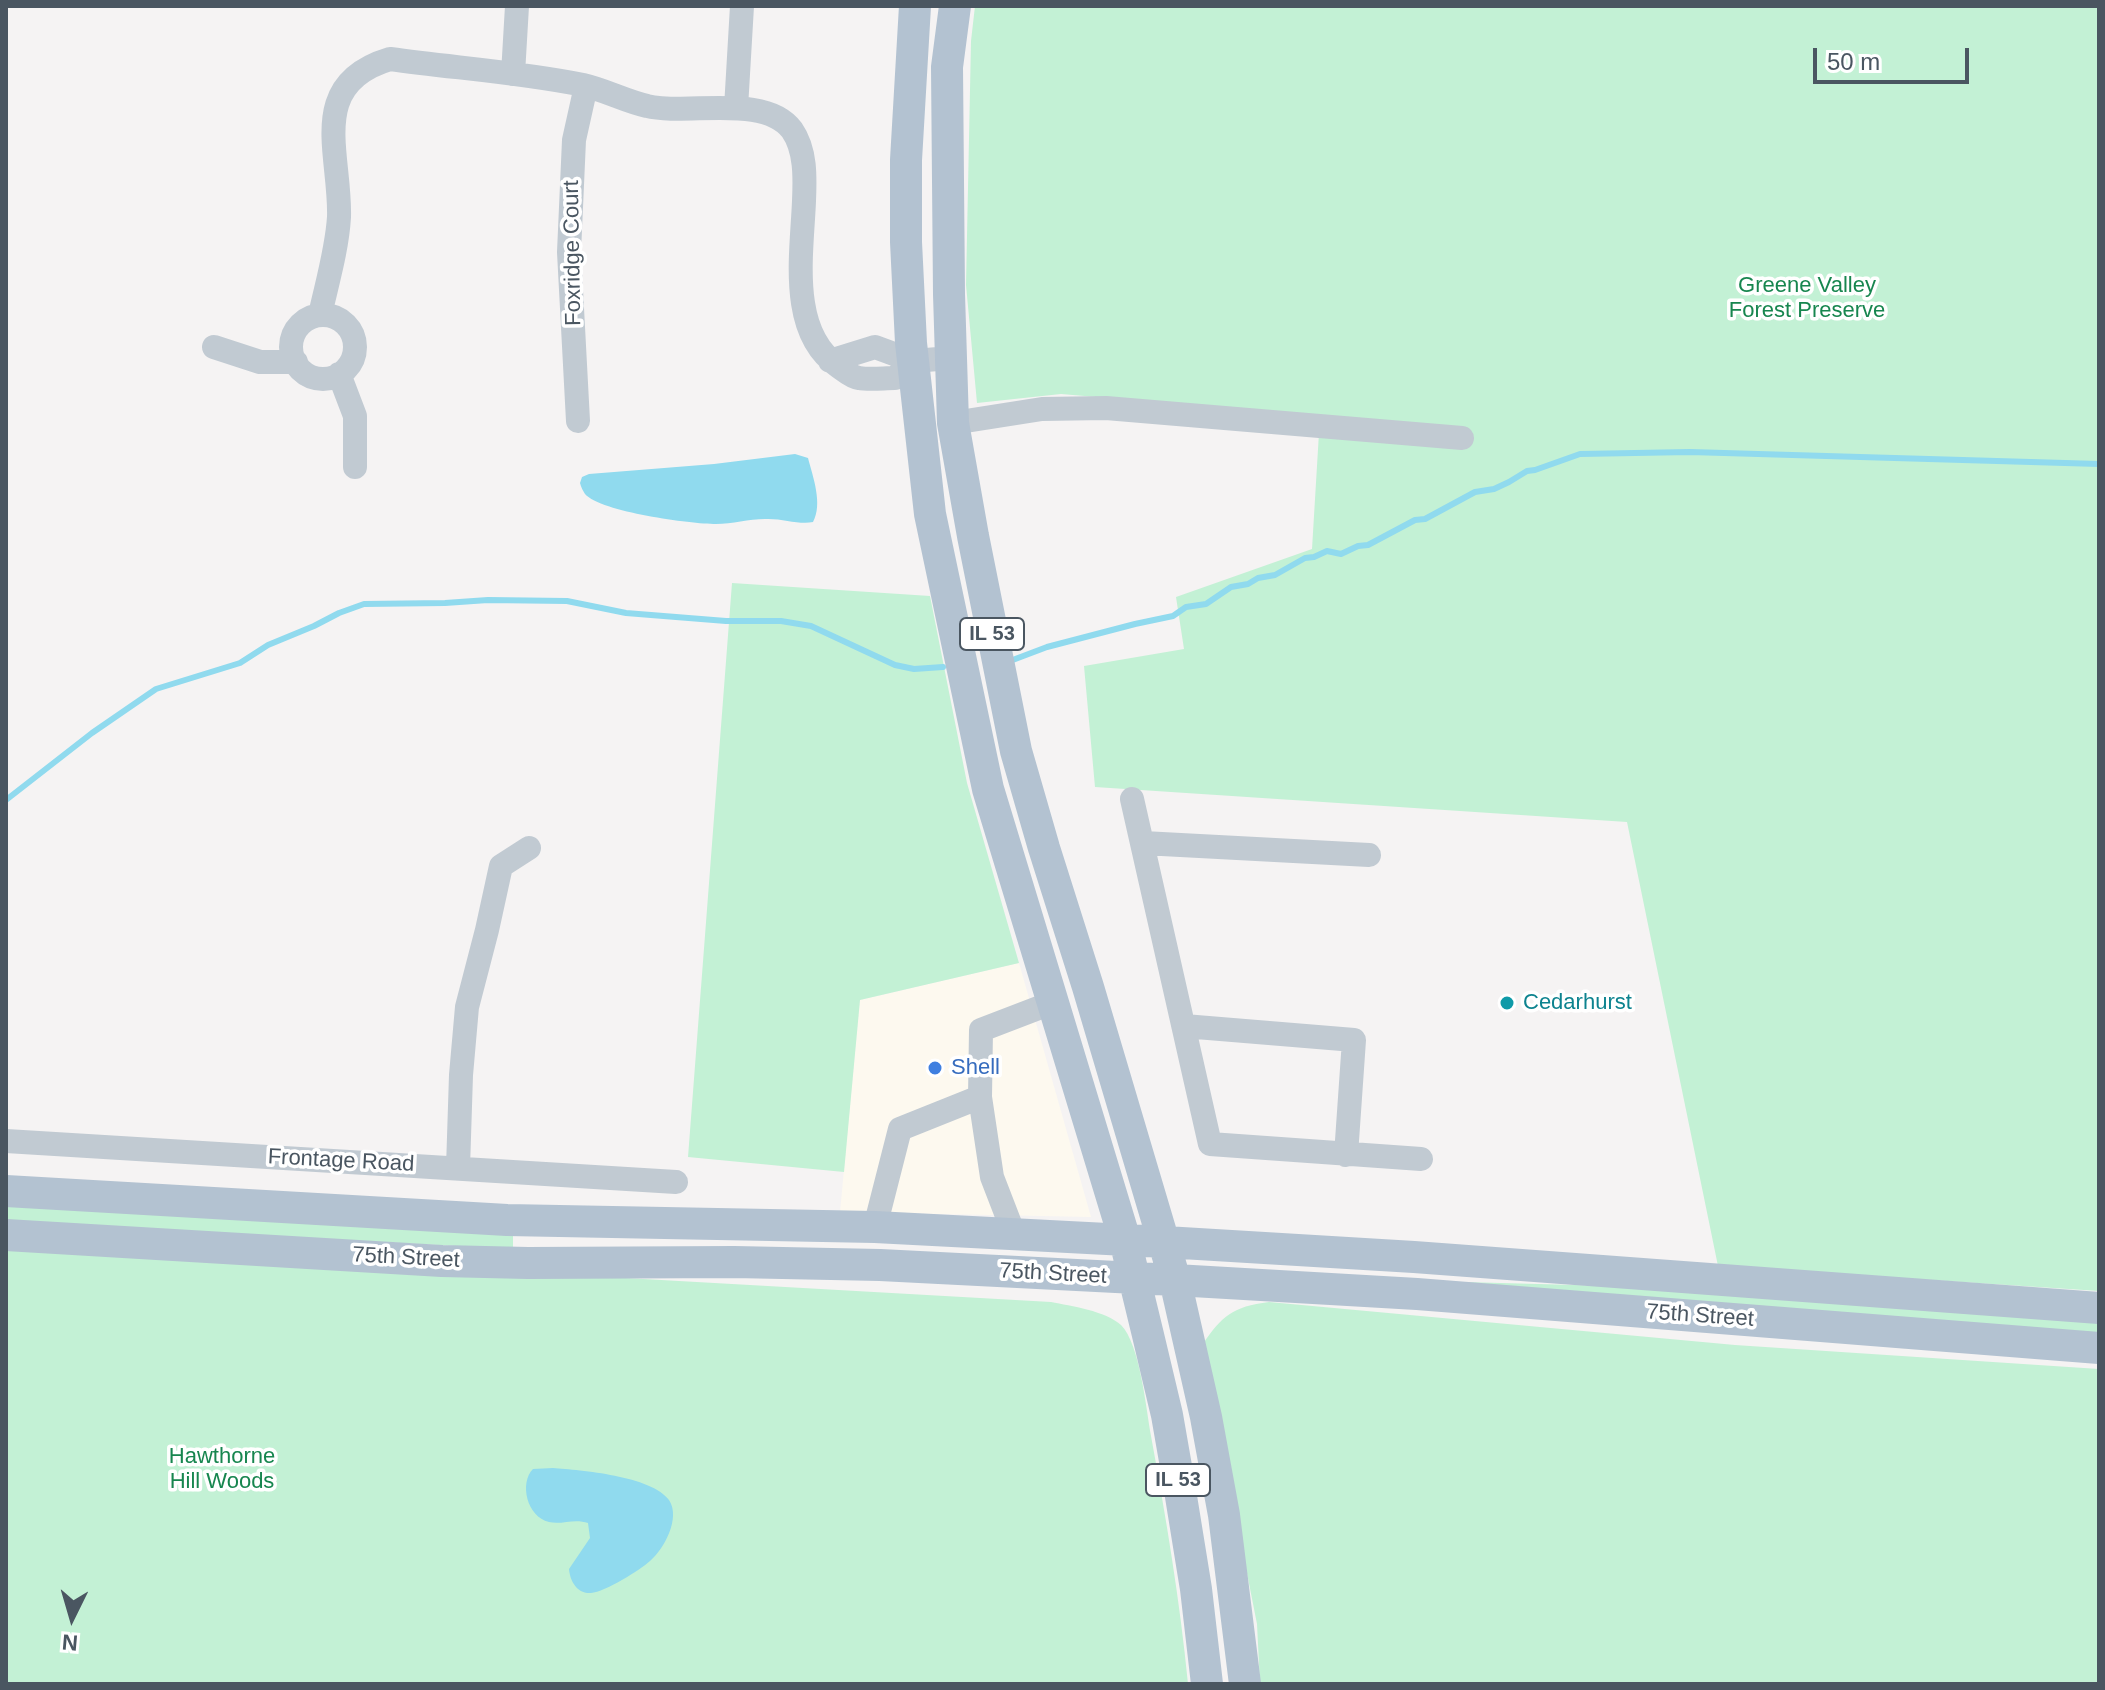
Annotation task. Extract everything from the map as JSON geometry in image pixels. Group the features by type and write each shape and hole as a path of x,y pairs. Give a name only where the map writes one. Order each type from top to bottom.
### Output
{"main road":[{"name":"IL 53","path":"915,6 906,160 906,242 913,361 930,514 999,831 1054,1002 1135,1279 1167,1415 1196,1589 1207,1684"},
{"name":"IL 53","path":"955,6 947,67 953,423 1016,751 1175,1280 1224,1515 1245,1684"},
{"name":"75th Street","path":"6,1191 507,1220 875,1227 1165,1242 1414,1257 2099,1308"},
{"name":"75th Street","path":"6,1235 442,1261 866,1265 1175,1280 1417,1294 2099,1348"}],"street":[{"path":"513,74 517,6"},
{"path":"736,108 742,6"},
{"path":"320,315 339,218 333,122 340,96 354,75 372,64 390,59 586,86 649,107 736,108 772,113 791,128 800,146 805,176 800,279 806,320 819,349 830,361 875,347 913,361 951,358"},
{"name":"Foxridge Court","path":"578,421 569,252 574,140 586,86"},
{"path":"320,315 341,320 354,337 353,358 347,368 330,378 320,378 302,370 292,353 295,332 301,324 320,315"},
{"path":"214,347 260,362 296,362"},
{"path":"339,374 355,416 355,467"},
{"path":"953,423 1042,409 1106,408 1462,438"},
{"path":"1132,799 1210,1144 1421,1159"},
{"path":"1143,843 1369,855"},
{"path":"458,1168 467,1007 501,866 529,848"},
{"path":"1014,1234 992,1177 980,1097 981,1030 1054,1002"},
{"path":"1184,1026 1354,1040 1346,1155"},
{"path":"875,1227 900,1129 980,1097"},
{"name":"Frontage Road","path":"6,1141 676,1182"}],"shaded area":[{"path":"1019,963 1091,1217 840,1212 860,1000"}],"green space":[{"name":"Greene Valley Forest Preserve","path":"975,6 2099,6 2099,1291 1718,1266 1627,822 1095,787 1084,666 1184,649 1176,597 1312,549 1320,416 1061,394 977,403 966,285 971,41"},
{"path":"732,583 930,596 967,783 1019,963 860,1000 844,1172 688,1157"},
{"path":"6,1204 513,1233 513,1249 6,1222"},
{"name":"Hawthorne Hill Woods","path":"6,1243 1051,1302 1098,1313 1121,1325 1128,1334 1138,1361 1172,1560 1188,1684 6,1684"},
{"path":"1464,1282 1649,1287 2099,1322 2099,1335 1463,1285"},
{"path":"1269,1302 1735,1345 2099,1369 2099,1684 1260,1684 1257,1624 1202,1345 1230,1314"}],"water":[{"path":"795,454 808,458 812,473 817,499 813,522 765,519 716,524 668,519 627,511 594,500 585,494 580,483 582,477 589,474"},
{"path":"553,1468 615,1476 648,1485 660,1492 669,1500 673,1515 669,1533 655,1556 639,1570 605,1589 586,1593 578,1589 569,1569 590,1538 588,1523 559,1523 541,1519 531,1507 526,1491 526,1482 533,1469"}],"waterway":[{"path":"1010,661 1047,647 1173,616 1186,607 1206,604 1231,587 1275,575 1305,558 1327,551 1341,554 1368,545 1475,492 1494,489 1527,471 1580,454 1690,452 2099,464"},
{"path":"6,800 92,733 156,689 240,663 268,645 364,604 567,601 626,613 726,621 781,621 811,626 895,665 914,669 943,667"}],"place":[{"name":"Cedarhurst","path":"1507,1003"},
{"name":"Shell","path":"935,1068"}]}
